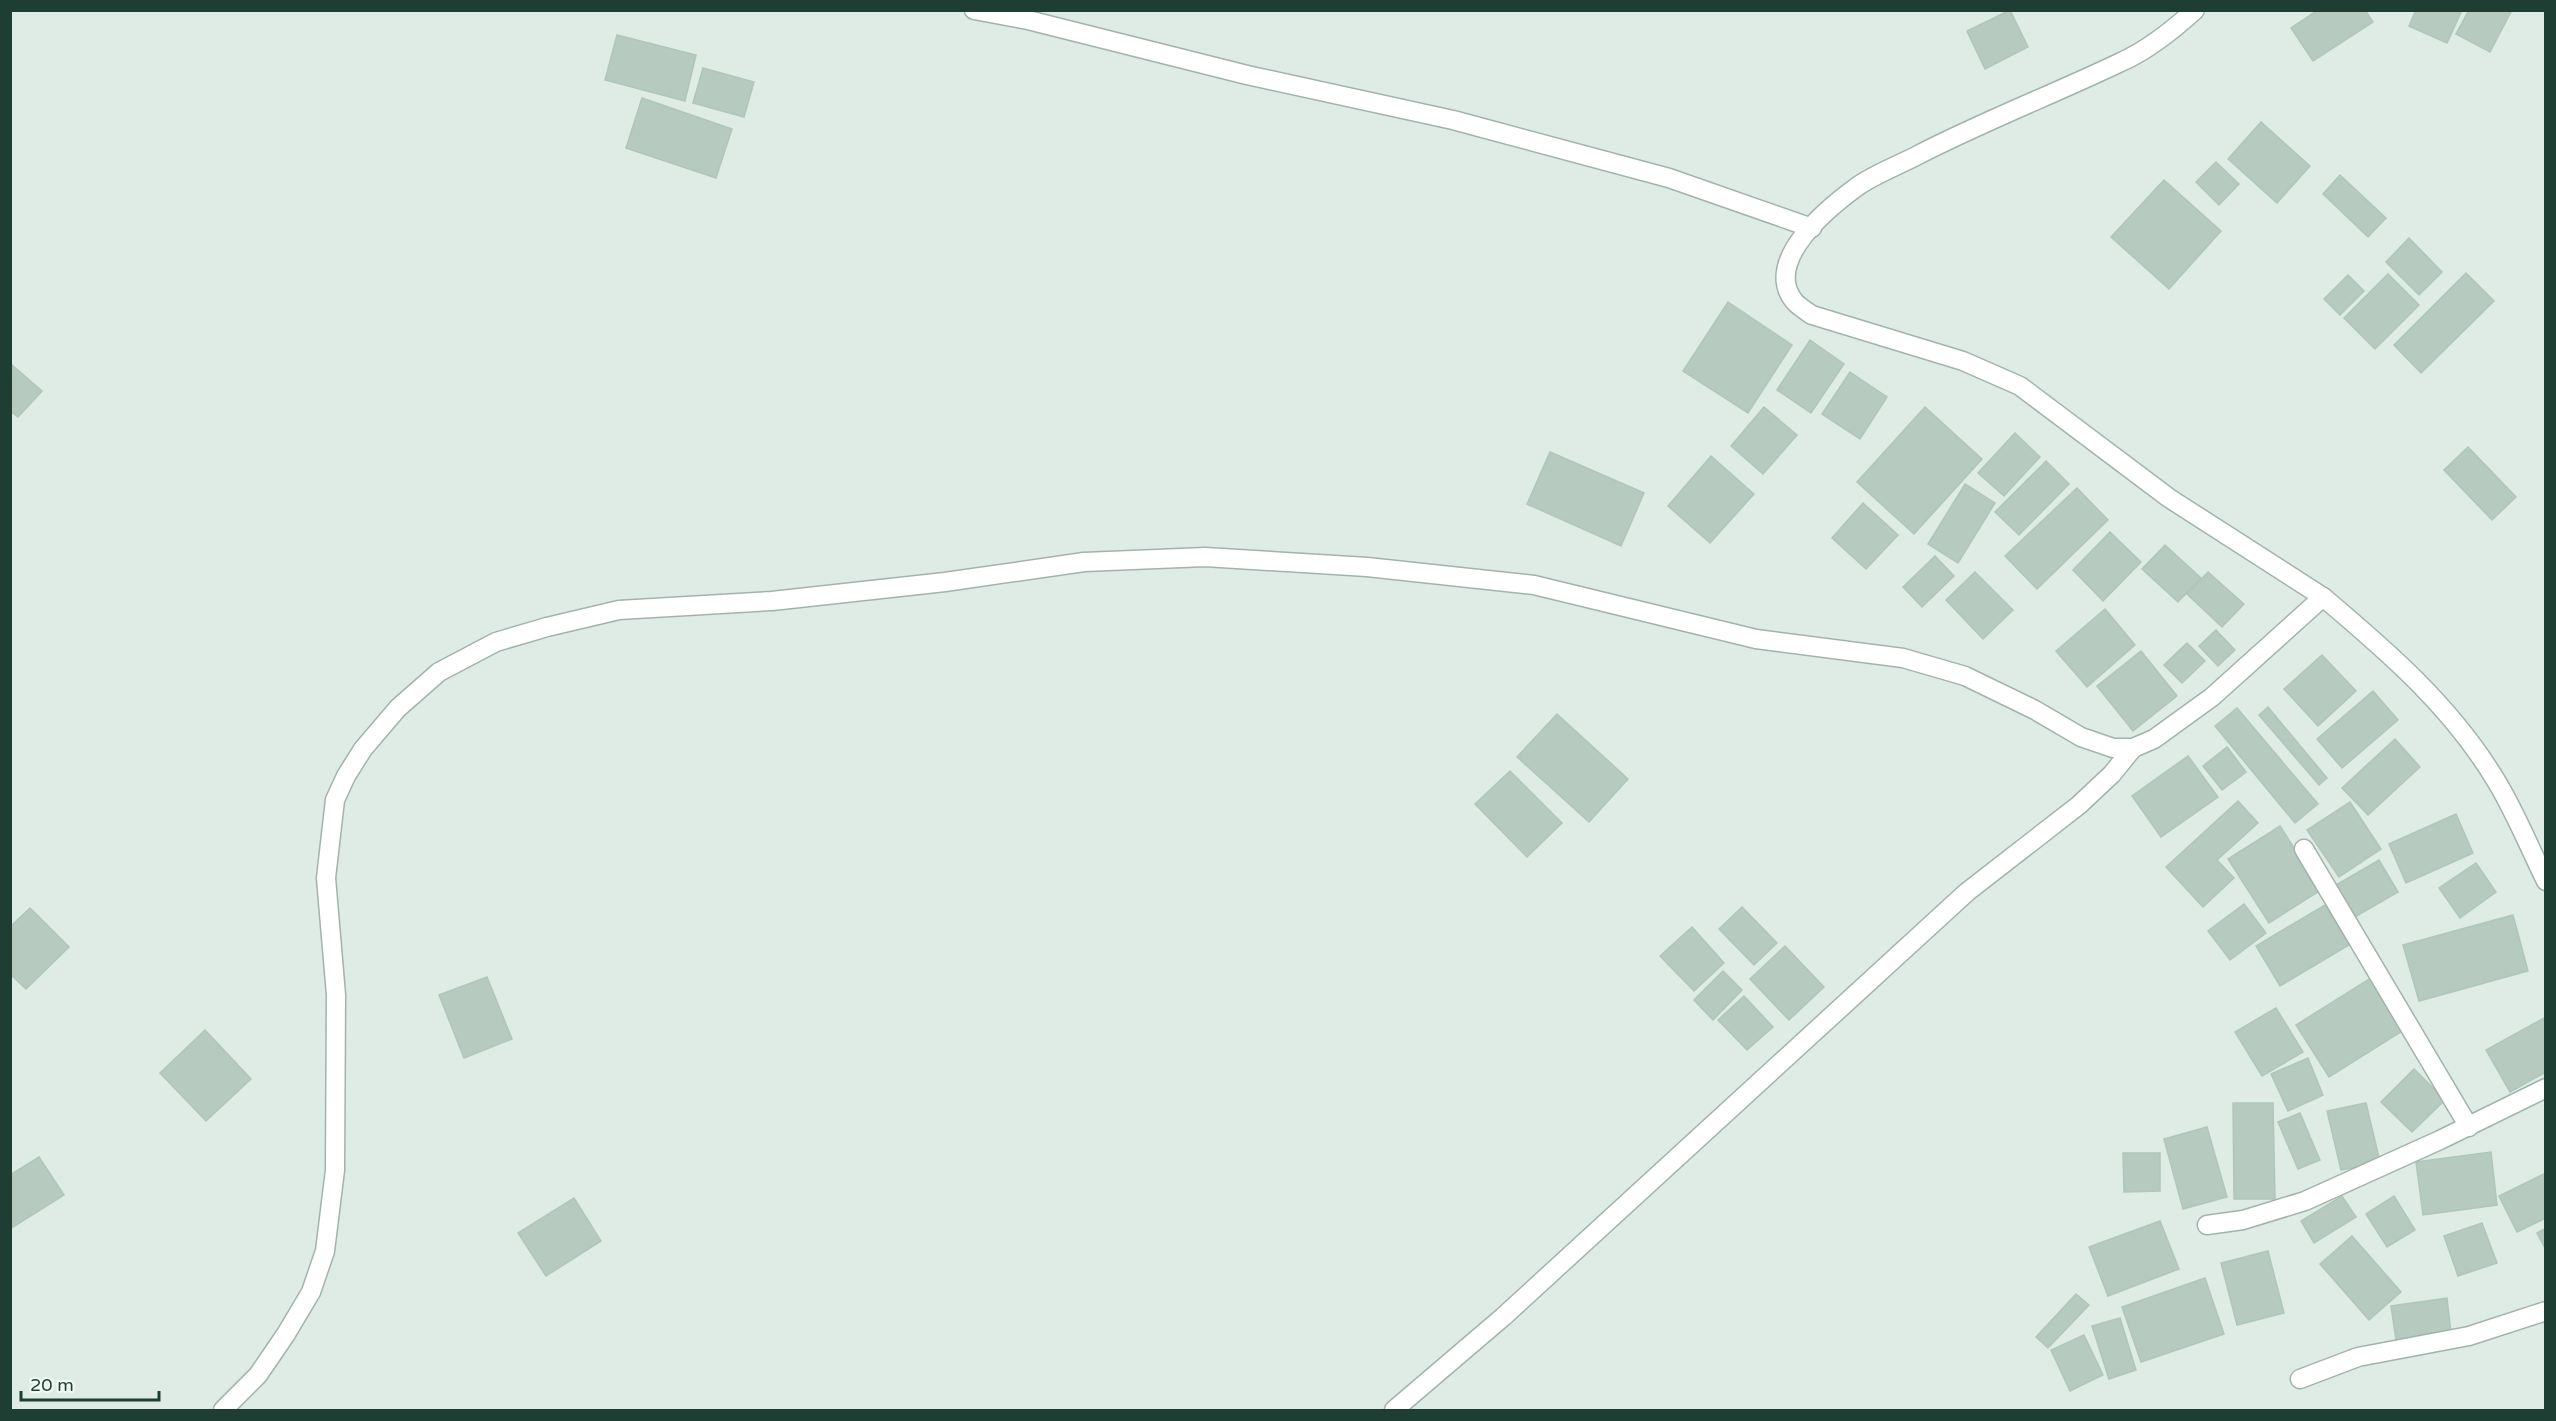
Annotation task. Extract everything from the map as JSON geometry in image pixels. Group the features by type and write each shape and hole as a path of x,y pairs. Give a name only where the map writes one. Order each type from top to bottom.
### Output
{"street":[{"path":"975,10 1028,20 1247,75 1453,120 1669,178 1812,228"},
{"path":"2196,10 2174,30 2124,61 1967,130 1859,185 1824,214 1795,246 1786,264 1785,284 1794,301 1812,315 1963,361 2020,386 2169,498 2323,597 2390,654 2428,691 2458,727 2495,779 2546,881"},
{"path":"223,1410 258,1375 286,1334 311,1292 325,1251 335,1170 336,995 326,879 335,800 346,776 363,749 398,708 439,672 496,642 619,610 772,601 945,582 1084,562 1205,557 1367,567 1534,585 1756,639 1904,658 1965,676 2035,710 2081,737 2114,748 2133,748 2154,739 2212,697 2323,597"},
{"path":"1394,1410 1503,1317 1968,892 2079,805 2112,774 2133,748"},
{"path":"2304,849 2469,1127"},
{"path":"2207,1226 2243,1220 2305,1201 2469,1127 2546,1089"},
{"path":"2300,1379 2358,1358 2469,1336 2546,1311"}],"building":[{"path":"2010,10 2028,47 1985,69 1967,31"},
{"path":"2318,10 2365,10 2373,22 2313,61 2291,28"},
{"path":"2416,10 2462,10 2447,43 2409,26"},
{"path":"2469,10 2512,10 2490,52 2456,34"},
{"path":"617,35 696,55 685,101 605,80"},
{"path":"703,68 754,82 744,117 693,103"},
{"path":"642,98 732,129 716,178 626,148"},
{"path":"2261,122 2310,166 2277,203 2228,159"},
{"path":"2216,162 2239,184 2219,205 2196,182"},
{"path":"2340,175 2386,218 2368,237 2323,194"},
{"path":"2164,180 2221,231 2169,289 2111,237"},
{"path":"2409,238 2442,272 2419,295 2386,262"},
{"path":"2466,273 2494,301 2421,373 2394,345"},
{"path":"2388,274 2419,305 2375,349 2344,318"},
{"path":"2348,275 2364,291 2340,315 2324,299"},
{"path":"1728,302 1792,345 1748,413 1683,371"},
{"path":"1810,340 1844,364 1811,413 1777,390"},
{"path":"12,365 42,391 18,417 10,411"},
{"path":"1850,372 1887,397 1860,439 1822,414"},
{"path":"1764,407 1797,435 1763,474 1731,446"},
{"path":"1925,407 1982,459 1914,534 1857,482"},
{"path":"2015,433 2040,457 2004,496 1978,473"},
{"path":"2468,447 2516,497 2492,520 2444,470"},
{"path":"1550,452 1644,493 1621,546 1527,504"},
{"path":"1711,456 1754,494 1710,543 1668,506"},
{"path":"2046,461 2069,484 2019,535 1995,512"},
{"path":"1965,484 1995,503 1958,563 1928,544"},
{"path":"2077,488 2108,520 2037,589 2005,556"},
{"path":"1863,503 1898,535 1866,569 1832,538"},
{"path":"2110,532 2141,562 2103,601 2073,570"},
{"path":"2165,545 2201,578 2178,602 2142,569"},
{"path":"1935,556 1954,576 1922,607 1903,587"},
{"path":"1975,572 2013,610 1983,639 1946,600"},
{"path":"2208,572 2244,604 2222,627 2187,594"},
{"path":"2105,609 2135,645 2087,687 2056,651"},
{"path":"2216,630 2235,650 2218,666 2199,646"},
{"path":"2187,643 2205,661 2182,683 2164,665"},
{"path":"2141,651 2177,696 2133,731 2097,686"},
{"path":"2322,655 2356,691 2318,726 2284,689"},
{"path":"2373,691 2398,720 2342,768 2317,739"},
{"path":"2268,707 2327,778 2319,785 2259,715"},
{"path":"2237,708 2318,804 2295,823 2215,726"},
{"path":"1557,714 1628,779 1589,822 1517,757"},
{"path":"2395,739 2420,767 2368,815 2342,788"},
{"path":"2227,747 2246,772 2222,790 2203,766"},
{"path":"2188,756 2218,797 2161,837 2132,796"},
{"path":"1510,771 1562,823 1527,857 1475,804"},
{"path":"2238,801 2258,823 2217,860 2234,878 2203,907 2166,867"},
{"path":"2350,802 2381,849 2339,877 2307,830"},
{"path":"2456,814 2473,853 2406,883 2389,844"},
{"path":"2280,826 2321,890 2269,923 2228,859"},
{"path":"2379,860 2398,892 2355,917 2336,885"},
{"path":"2476,863 2496,892 2460,918 2439,888"},
{"path":"2244,904 2266,933 2230,960 2208,931"},
{"path":"2325,905 2349,945 2280,986 2256,946"},
{"path":"1742,907 1777,943 1754,965 1719,929"},
{"path":"30,908 69,947 26,989 10,974 10,927"},
{"path":"2513,915 2528,971 2419,1001 2403,945"},
{"path":"1692,927 1724,963 1694,991 1660,956"},
{"path":"1785,946 1824,987 1789,1020 1750,979"},
{"path":"1723,971 1742,990 1713,1020 1694,1000"},
{"path":"2374,976 2407,1028 2329,1077 2296,1025"},
{"path":"487,977 512,1039 464,1058 439,995"},
{"path":"1744,996 1773,1027 1747,1050 1718,1020"},
{"path":"2276,1008 2303,1052 2262,1076 2235,1032"},
{"path":"2546,1017 2546,1072 2510,1092 2486,1050"},
{"path":"205,1030 251,1079 206,1121 160,1073"},
{"path":"2308,1058 2323,1095 2288,1111 2271,1074"},
{"path":"2414,1069 2445,1100 2412,1132 2381,1102"},
{"path":"2233,1103 2273,1103 2275,1199 2234,1199"},
{"path":"2366,1103 2380,1162 2341,1170 2327,1111"},
{"path":"2300,1113 2320,1160 2298,1169 2278,1122"},
{"path":"2207,1127 2227,1197 2183,1209 2164,1139"},
{"path":"2491,1152 2497,1205 2423,1215 2416,1162"},
{"path":"2123,1153 2160,1153 2160,1191 2124,1192"},
{"path":"39,1157 64,1195 10,1229 10,1175"},
{"path":"2546,1173 2546,1218 2517,1232 2499,1196"},
{"path":"2342,1196 2356,1217 2314,1243 2301,1221"},
{"path":"2394,1196 2415,1230 2387,1247 2366,1214"},
{"path":"574,1198 601,1241 546,1276 518,1233"},
{"path":"2160,1221 2179,1269 2108,1296 2089,1247"},
{"path":"2482,1223 2497,1263 2458,1276 2444,1236"},
{"path":"2546,1228 2546,1250 2537,1233"},
{"path":"2352,1236 2401,1292 2369,1320 2320,1264"},
{"path":"2268,1251 2284,1313 2237,1325 2221,1263"},
{"path":"2205,1278 2224,1334 2141,1362 2122,1307"},
{"path":"2076,1294 2089,1305 2048,1348 2036,1337"},
{"path":"2447,1298 2451,1333 2396,1340 2391,1306"},
{"path":"2120,1318 2136,1370 2109,1379 2092,1326"},
{"path":"2084,1335 2103,1375 2070,1391 2051,1350"}]}
